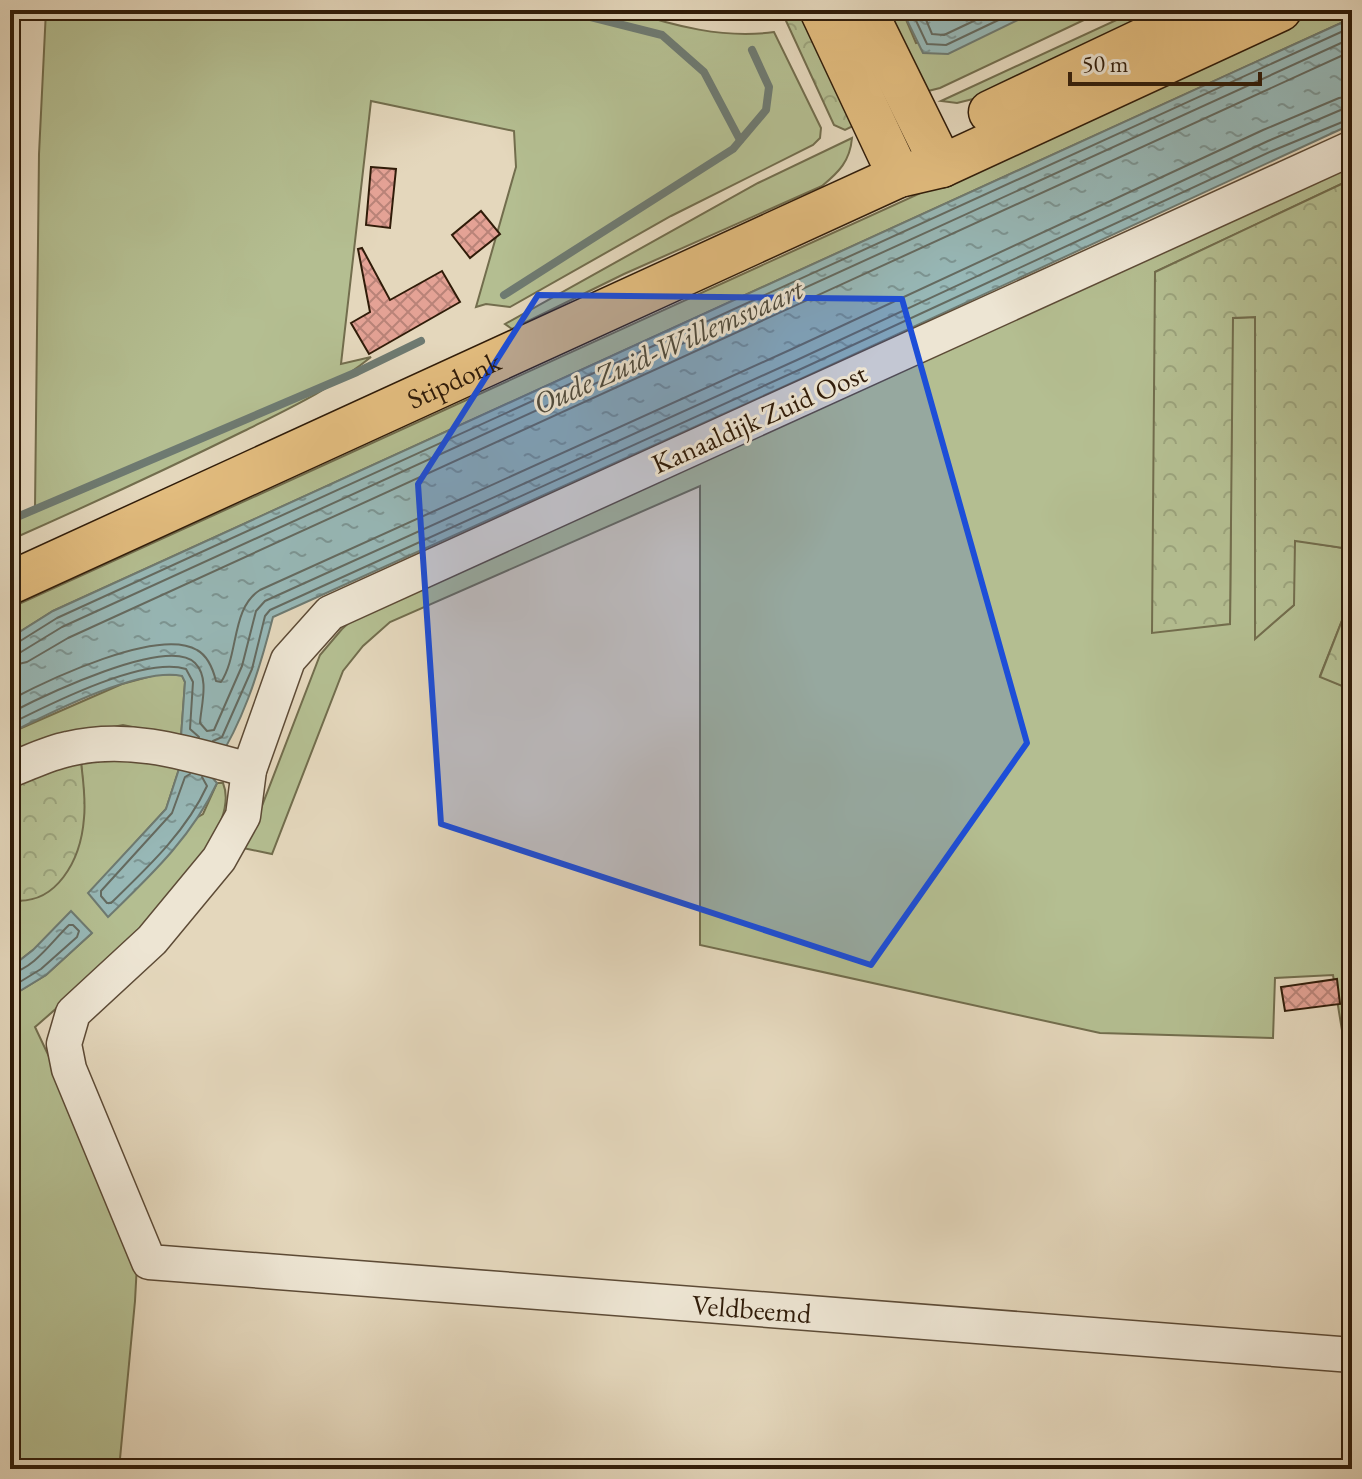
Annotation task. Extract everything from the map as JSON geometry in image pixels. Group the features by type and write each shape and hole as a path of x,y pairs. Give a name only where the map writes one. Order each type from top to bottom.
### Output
{"main road":[{"path":"821,10 899,176"},
{"path":"865,10 936,154"},
{"name":"Stipdonk","path":"10,583 899,176 1147,37 1214,10"},
{"name":"Stipdonk","path":"936,154 1280,10"}],"street":[{"name":"Kanaaldijk Zuid Oost","path":"149,1262 69,1069 64,1044 73,1013 152,940 219,859 243,816 249,770 288,660 330,613 1352,148"},
{"path":"10,770 69,748 135,743 249,770"},
{"name":"Veldbeemd","path":"149,1262 1352,1355"}],"highlighted area":[{"path":"538,295 902,299 1027,743 871,965 441,824 418,484"}],"green space":[{"path":"46,10 627,10 699,30 736,34 774,32 821,128 820,138 813,145 671,216 510,307 486,304 476,307 516,167 514,131 371,101 341,364 371,357 326,388 277,415 10,540 10,521 35,508 39,154"},
{"path":"781,10 800,10 807,16 855,125 845,130 834,125"},
{"path":"874,10 902,10 916,43 1022,18 1018,10 1105,10 940,88 924,92"},
{"path":"1138,10 1171,10 977,98 957,103 941,101"},
{"path":"1322,10 1352,10 1352,18 53,611 10,638 10,608"},
{"path":"852,138 843,165 822,186 624,274 512,329 505,324 758,183"},
{"path":"1352,151 1352,179 1155,272 1230,624 1232,318 1255,317 1255,638 1294,605 1294,540 1342,548 1352,525 1352,595 1320,676 1352,690 1352,1092 1333,975 1275,978 1273,1038 1100,1033 700,945 700,486 390,622 363,646 343,671 272,854 243,848 250,837 320,655 363,610"},
{"path":"1352,179 1352,525 1343,548 1295,541 1294,605 1255,639 1255,317 1233,318 1230,624 1152,633 1155,272"},
{"path":"1352,595 1352,690 1320,677"},
{"path":"159,674 182,675 185,682 181,737 123,725 56,738 10,756 10,733 122,684"},
{"path":"119,752 185,767 179,769 166,809 115,865 203,814 217,783 223,783 224,810 211,842 187,877 155,914 87,982 35,1027 138,1245 135,1301 119,1469 10,1469 10,997 46,975 92,933 33,950 10,968 10,900 20,902 84,798 81,762"},
{"path":"81,762 84,818 72,864 64,877 41,896 10,900 10,785"}],"water":[{"path":"902,10 1018,10 1022,18 948,54 923,53"},
{"name":"Oude Zuid-Willemsvaart","path":"1352,18 1352,124 805,377 273,617 248,698 231,737 209,774 217,783 195,821 169,855 108,917 88,893 166,809 179,769 186,767 181,737 185,682 182,676 143,678 95,694 10,733 10,638 53,611"},
{"path":"71,911 92,933 46,975 10,997 10,968 33,950"}],"building":[{"path":"371,167 396,169 390,228 366,225"},
{"path":"481,211 500,234 470,258 452,235"},
{"path":"362,248 390,300 442,271 460,302 369,354 351,323 370,312 358,249"},
{"path":"1337,979 1340,1004 1285,1011 1281,987"}],"waterway":[{"path":"563,10 662,35 704,72 740,140"},
{"path":"504,295 733,149 766,110 769,87 752,50"},
{"path":"10,520 357,372 421,341"}]}
